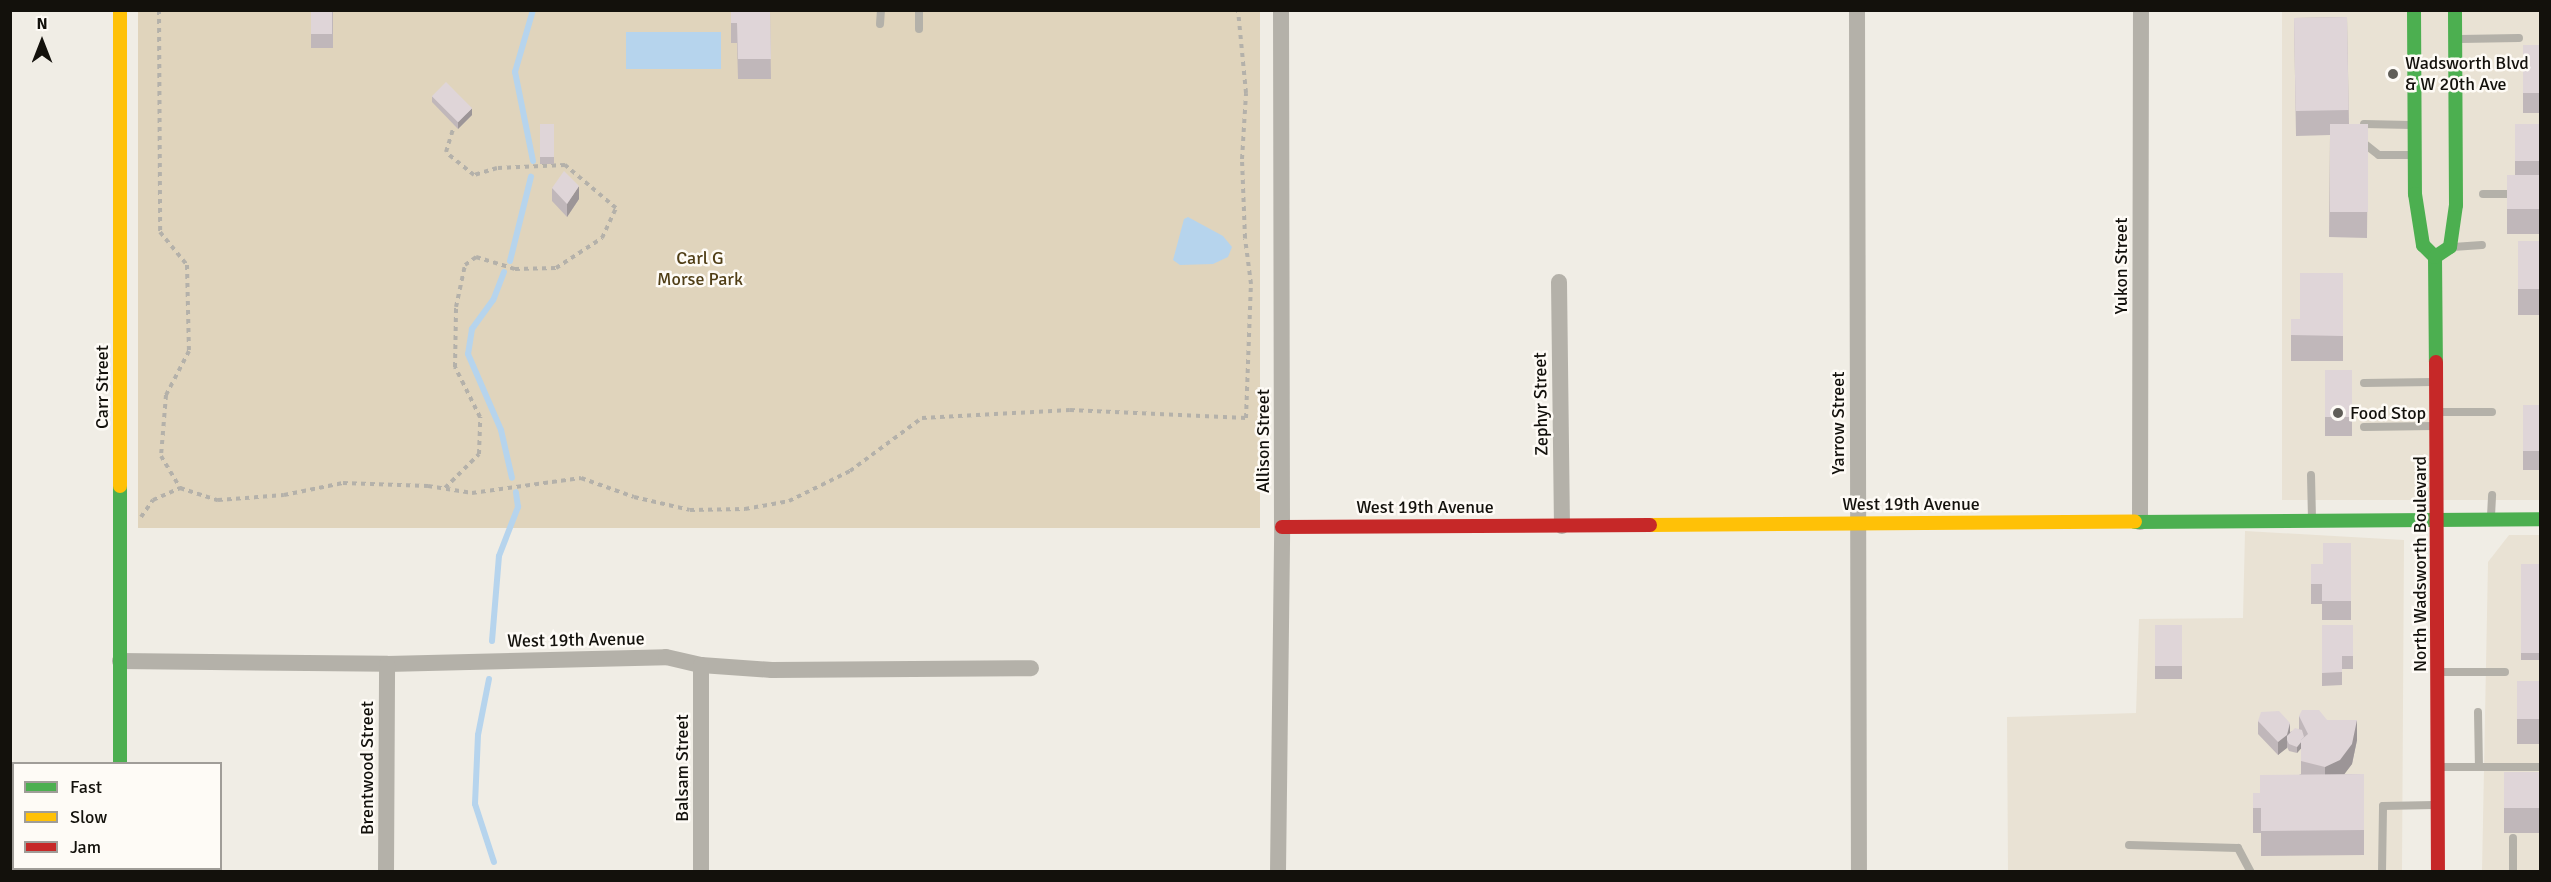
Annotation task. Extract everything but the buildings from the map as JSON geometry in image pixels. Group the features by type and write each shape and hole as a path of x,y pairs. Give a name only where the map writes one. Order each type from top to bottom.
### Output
{"street":[{"name":"Carr Street","path":"120,10 120,762"},
{"name":"Allison Street","path":"1278,872 1282,527 1281,10"},
{"name":"Yarrow Street","path":"1857,10 1859,872"},
{"name":"Yukon Street","path":"2140,522 2141,10"},
{"path":"2414,10 2414,125 2418,221 2422,245 2435,257 2450,247 2456,205 2456,10"},
{"name":"North Wadsworth Boulevard","path":"2435,257 2438,871"},
{"name":"Zephyr Street","path":"1559,282 1562,526"},
{"name":"West 19th Avenue","path":"1282,527 2541,519"},
{"name":"West 19th Avenue","path":"120,661 387,664 666,657 701,665 772,670 1031,668"},
{"name":"Brentwood Street","path":"386,872 387,664"},
{"name":"Balsam Street","path":"701,665 702,872"}],"lane":[{"path":"880,24 881,10"},
{"path":"919,10 919,29"},
{"path":"2455,39 2519,38"},
{"path":"2364,124 2414,125"},
{"path":"2366,145 2379,155 2415,154"},
{"path":"2483,194 2529,194"},
{"path":"2450,247 2482,245"},
{"path":"2364,383 2437,382"},
{"path":"2437,412 2492,412"},
{"path":"2364,427 2437,426"},
{"path":"2311,475 2312,521"},
{"path":"2491,520 2492,495"},
{"path":"2438,672 2505,672"},
{"path":"2478,712 2479,767"},
{"path":"2438,767 2541,767"},
{"path":"2382,872 2382,806 2438,805"},
{"path":"2513,838 2513,872"},
{"path":"2129,845 2238,848 2251,872"},
{"path":"2430,871 2438,871"}],"path":[{"path":"159,10 160,232 187,265 189,351 166,395 161,456 180,488"},
{"path":"141,517 153,500 180,488 218,500 284,495 343,483 444,489 472,494 525,484 581,478 634,497 690,510 745,508 789,501 850,471 922,418 1070,410 1246,418 1251,284 1245,238 1242,159 1246,93 1238,10"},
{"path":"444,489 479,454 480,417 455,366 456,307 465,265 476,257 515,269 556,268 602,238 616,208 565,165 497,168 474,175 446,152 453,129"}],"shaded area":[{"path":"2282,11 2540,11 2540,500 2282,500"},
{"path":"2245,531 2404,540 2402,871 2008,871 2007,717 2136,713 2139,619 2243,618"},
{"path":"2509,535 2540,535 2540,871 2482,872 2488,562"}],"green space":[{"name":"Carl G Morse Park","path":"138,11 1260,11 1260,528 138,528"}],"water":[{"path":"626,32 721,32 721,69 626,69"},
{"path":"1188,217 1223,236 1232,247 1228,257 1213,264 1180,265 1173,260 1184,219"}],"waterway":[{"path":"533,10 515,72 533,161"},
{"path":"510,261 531,177"},
{"path":"504,272 493,300 472,329 468,354 501,430 512,478"},
{"path":"492,641 499,556 518,507 516,492"},
{"path":"489,679 478,735 475,804 494,862"}],"traffic: fast":[{"path":"2414,10 2415,194 2423,245 2435,257 2436,362"},
{"path":"2435,257 2450,247 2456,205 2455,10"},
{"path":"120,486 120,762"},
{"path":"2135,522 2540,519"}],"traffic: slow":[{"path":"120,10 120,486"},
{"path":"1650,525 2135,522"}],"traffic: jam":[{"path":"2436,362 2438,872"},
{"path":"1282,527 1650,525"}],"place":[{"name":"Wadsworth Blvd & W 20th Ave","path":"2393,74"},
{"name":"Food Stop","path":"2338,413"}]}
